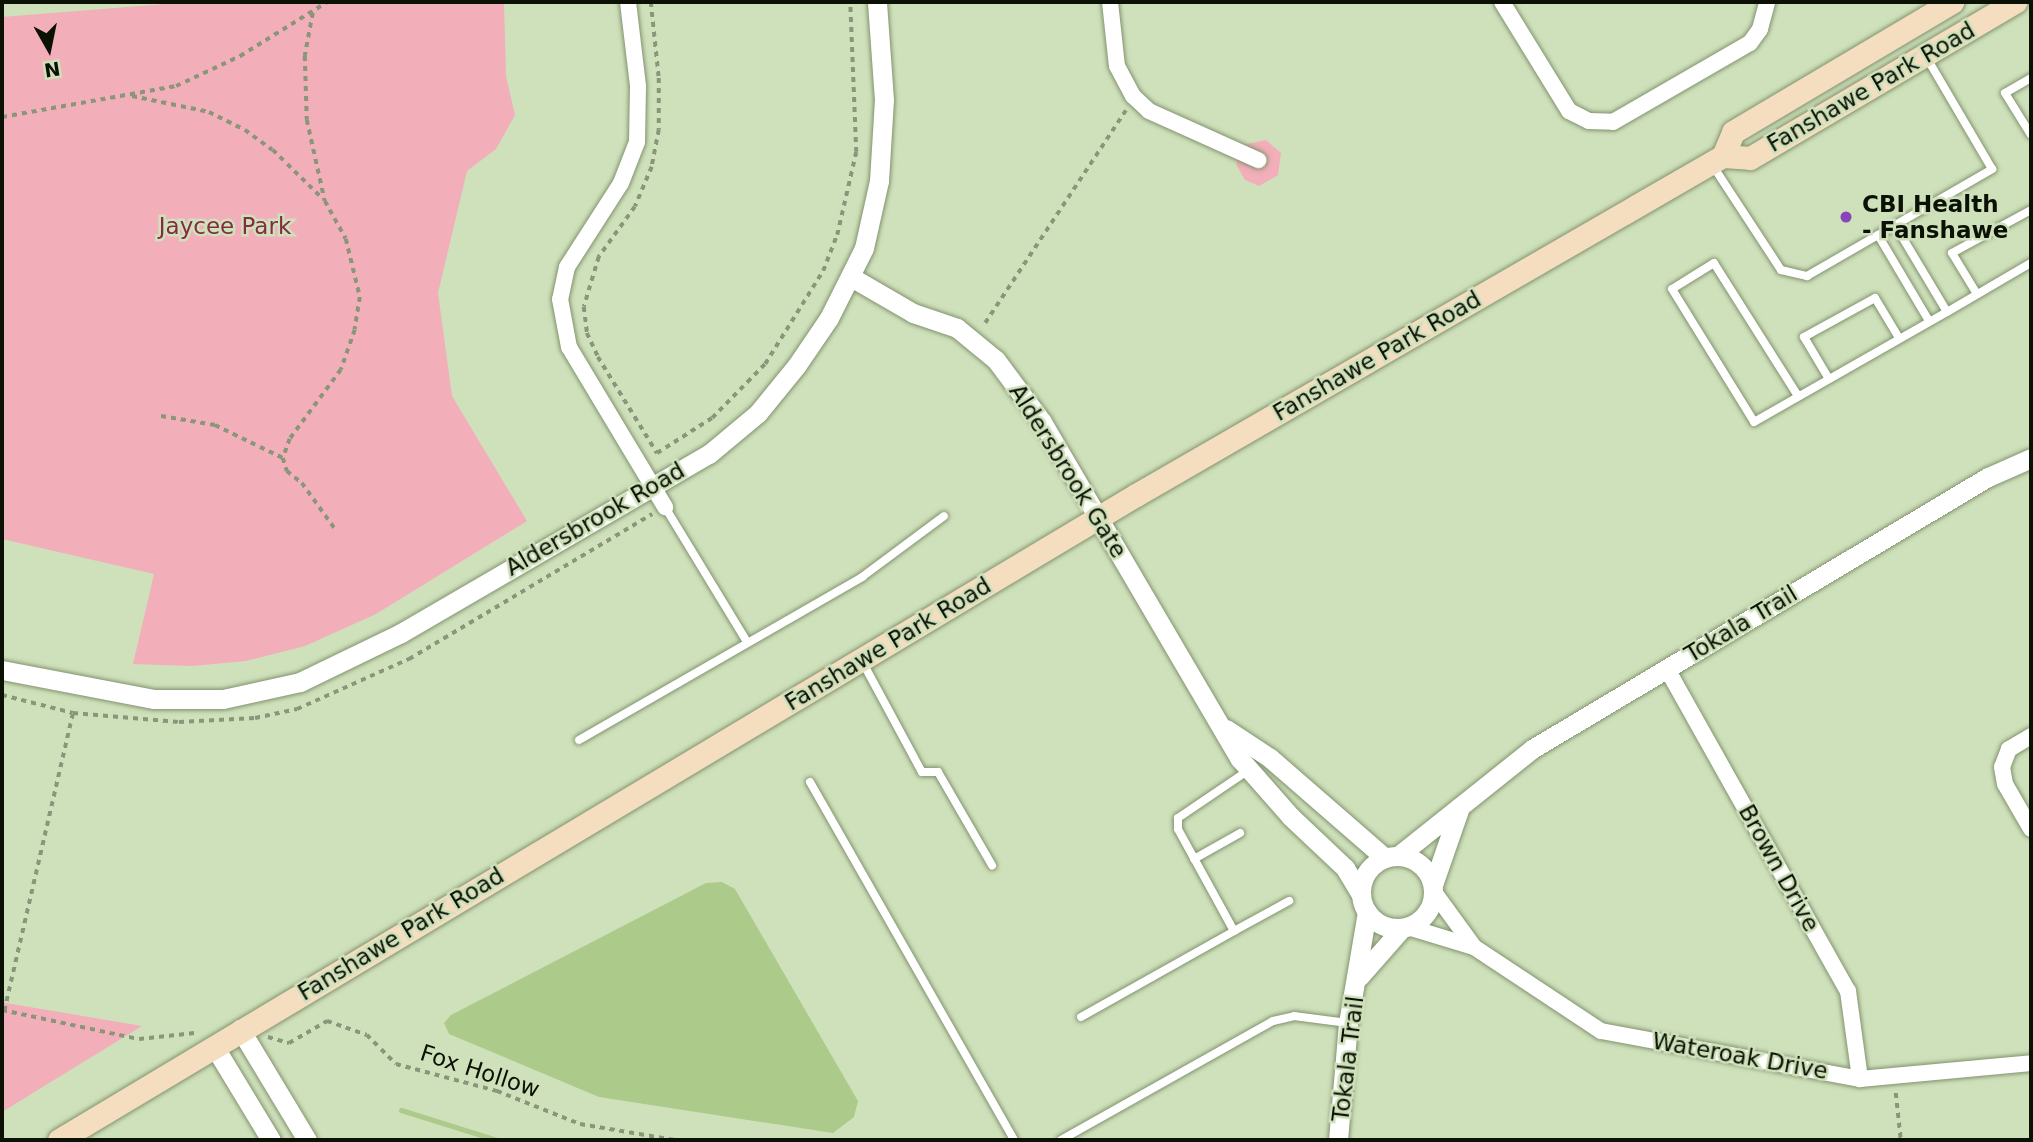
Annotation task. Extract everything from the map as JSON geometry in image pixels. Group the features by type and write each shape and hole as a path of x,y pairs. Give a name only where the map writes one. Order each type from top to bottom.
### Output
{"main road":[{"name":"Fanshawe Park Road","path":"1717,160 1733,132 1952,2"},
{"name":"Fanshawe Park Road","path":"61,1139 146,1090 208,1039 240,1029 1098,517 1717,160 1750,158 2015,2"}],"street":[{"path":"628,2 638,86 637,142 621,183 567,267 560,299 569,347 665,506"},
{"name":"Aldersbrook Road","path":"2,670 154,699 223,699 300,682 401,633 709,454 758,413 797,365 850,277 864,248 879,181 884,100 877,2"},
{"path":"1110,2 1117,66 1133,96 1149,111 1258,160"},
{"path":"1502,2 1569,111 1589,121 1613,122 1750,43 1760,29 1767,2"},
{"name":"Aldersbrook Gate","path":"850,277 913,313 957,328 996,360 1042,422 1249,770 1345,868 1364,904"},
{"name":"Tokala Trail","path":"1391,857 1532,749 1987,477 2031,458"},
{"name":"Brown Drive","path":"1667,669 1848,991 1860,1079"},
{"name":"Aldersbrook Gate","path":"1225,728 1270,758 1391,857"},
{"path":"2031,736 2009,749 2002,767 2005,784 2031,829"},
{"path":"1433,888 1420,864 1391,857 1367,872 1364,904 1381,925 1405,927 1429,910 1433,888 1461,806"},
{"name":"Wateroak Drive","path":"1433,888 1474,947"},
{"name":"Tokala Trail","path":"1339,1140 1348,1023 1359,978 1364,904"},
{"name":"Tokala Trail","path":"1359,978 1405,927"},
{"name":"Wateroak Drive","path":"1405,927 1474,947 1601,1031 1860,1079 2031,1063"},
{"path":"240,1029 307,1140"},
{"path":"208,1039 271,1140"}],"lane":[{"path":"1717,160 1773,260 1789,275 1807,276 1993,169 1926,56"},
{"path":"2031,78 2005,93 2031,135"},
{"path":"1977,294 1952,253 2031,210"},
{"path":"1895,225 1947,312"},
{"path":"1878,234 1929,321"},
{"path":"1798,396 1714,263 1672,289 1754,422 2031,263"},
{"path":"1829,379 1804,337 1875,298 1899,338"},
{"path":"665,506 747,642"},
{"path":"579,740 862,578 944,516"},
{"path":"861,660 922,772 938,772 992,865"},
{"path":"1234,930 1178,829 1178,818 1249,770"},
{"path":"810,782 1014,1140"},
{"path":"1194,859 1240,833"},
{"path":"1080,1017 1289,901"},
{"path":"1061,1140 1273,1021 1294,1016 1348,1023"}],"path":[{"path":"2,117 176,86 313,13 327,2"},
{"path":"651,2 659,78 652,167 635,207 599,257 584,307 587,333 598,357 657,453 712,418 765,364 823,271 837,235 856,152 850,2"},
{"path":"313,13 304,82 325,201 355,267 360,297 355,330 341,370 290,439 283,458 287,471 302,483 335,530"},
{"path":"131,96 209,112 244,130 273,150 325,201"},
{"path":"985,323 1129,106"},
{"path":"161,416 215,425 283,458"},
{"path":"409,659 665,506"},
{"path":"2,695 73,713 179,722"},
{"path":"73,713 3,1010 139,1039 208,1039"},
{"name":"Fox Hollow","path":"240,1029 289,1043 327,1021 367,1035 396,1064 497,1091 580,1124 675,1140"},
{"path":"1894,1075 1901,1140"}],"green space":[{"name":"Jaycee Park","path":"190,2 504,2 506,76 515,115 496,149 467,171 438,293 452,396 527,521 376,614 305,646 246,661 192,666 133,664 154,574 2,539 2,17"},
{"path":"1266,140 1281,153 1278,175 1259,186 1245,180 1236,164 1242,145"},
{"path":"2,1002 6,1003 142,1026 2,1112"}],"shaded area":[{"path":"722,882 735,889 858,1101 854,1117 833,1133 599,1097 449,1034 444,1023 451,1015 706,883"}],"waterway":[{"path":"401,1110 497,1140"}],"place":[{"name":"CBI Health - Fanshawe","path":"1846,217"}]}
